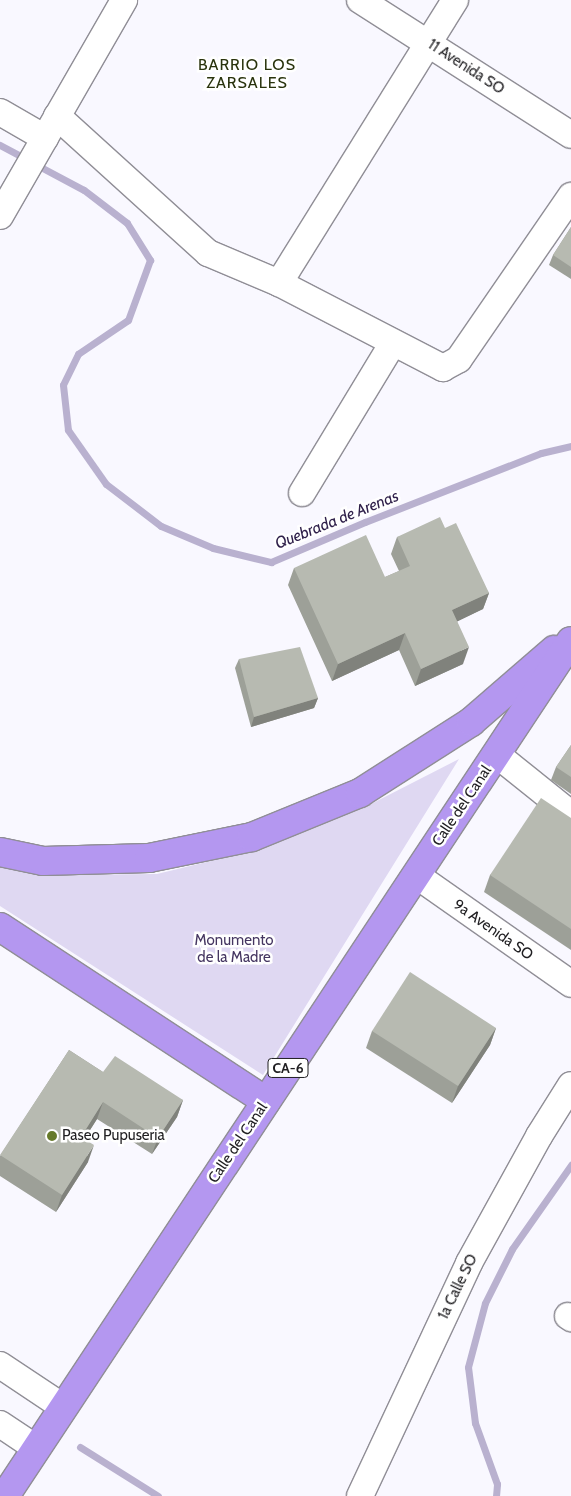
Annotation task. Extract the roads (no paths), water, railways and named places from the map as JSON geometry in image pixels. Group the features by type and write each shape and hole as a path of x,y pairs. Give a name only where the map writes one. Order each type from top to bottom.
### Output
{"highway":[{"path":"0,852 43,861 149,858 252,837 368,788 470,722 571,635"},
{"name":"Calle del Canal","path":"4,1496 571,641"},
{"path":"0,927 266,1101"}],"street":[{"path":"0,216 124,0"},
{"name":"11 Avenida SO","path":"360,0 571,135"},
{"path":"279,283 427,43 456,0"},
{"path":"0,112 46,136 208,253 279,283 443,368 459,359 571,196"},
{"path":"302,493 393,343"},
{"path":"496,754 571,814"},
{"name":"9a Avenida SO","path":"416,876 571,984"},
{"name":"1a Calle SO","path":"360,1496 469,1263 539,1136 571,1085"},
{"path":"0,1364 63,1407"},
{"path":"0,1424 36,1448"}],"waterway":[{"name":"Quebrada de Arenas","path":"0,145 26,159"},
{"name":"Quebrada de Arenas","path":"35,164 84,190 127,223 150,260 128,320 78,354 63,385 68,430 106,484 161,526 213,548 271,562 365,522 541,453 571,446"},
{"path":"496,1496 497,1484 475,1423 468,1367 485,1303 512,1249 571,1165"},
{"path":"80,1447 158,1496"}],"place":[{"name":"Paseo Pupuseria","path":"52,1136"}],"district":[{"name":"BARRIO LOS ZARSALES","path":"247,74"}],"park label":[{"name":"Monumento de la Madre","path":"234,948"}]}
